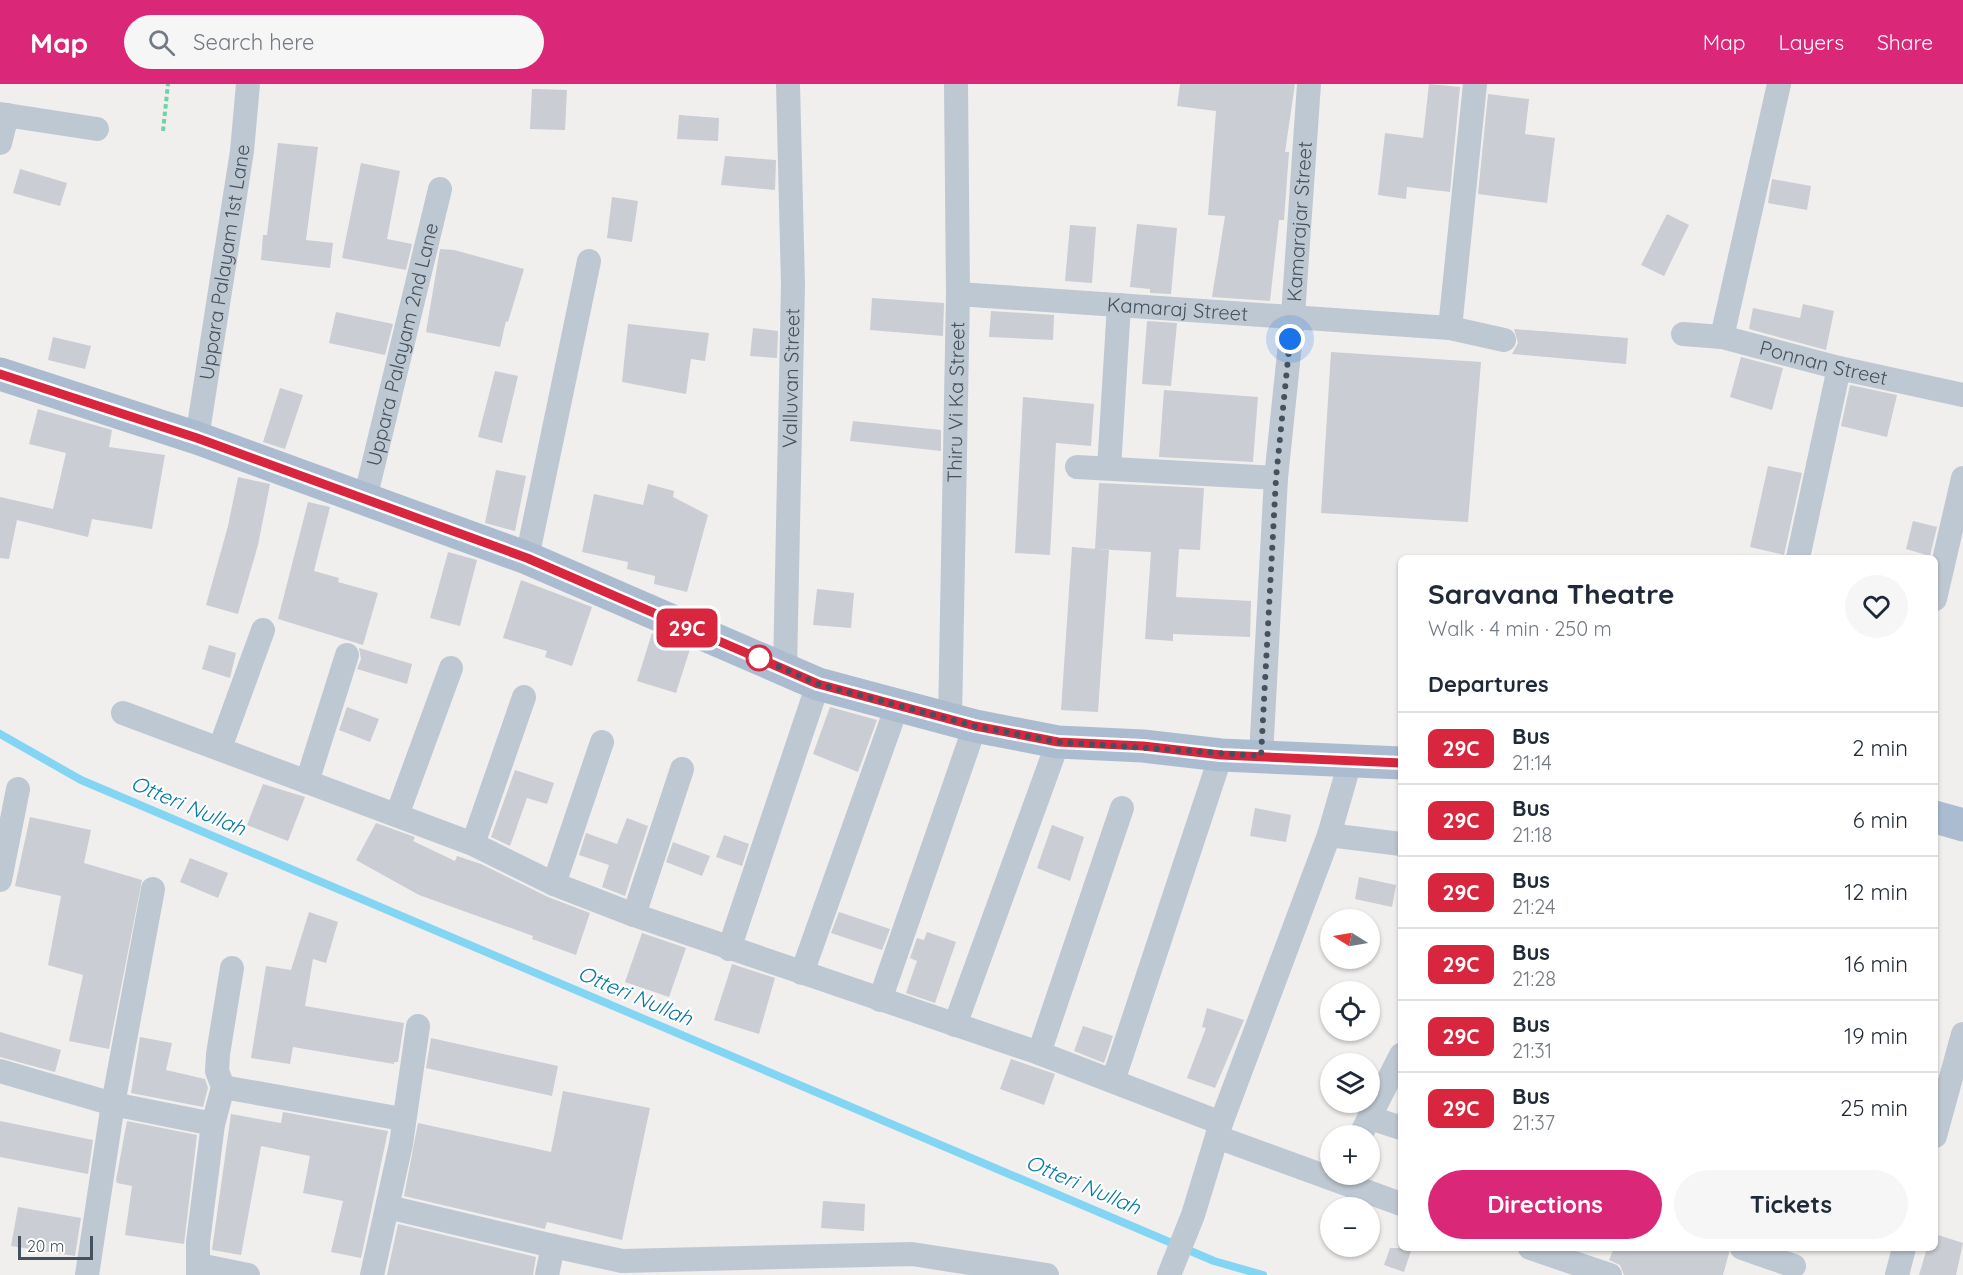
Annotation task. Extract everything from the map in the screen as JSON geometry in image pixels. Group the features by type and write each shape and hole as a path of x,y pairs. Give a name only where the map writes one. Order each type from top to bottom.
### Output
{"main road":[{"path":"0,374 197,438 527,558 818,684 897,706 963,723 1058,742 1143,746 1221,755 1398,763"},
{"path":"1938,818 1963,825"}],"street":[{"name":"Uppara Palayam 1st Lane","path":"197,438 242,151 248,84"},
{"name":"Valluvan Street","path":"785,670 794,285 788,84"},
{"name":"Thiru Vi Ka Street","path":"880,1000 963,723 956,84"},
{"name":"Kamarajar Street","path":"1261,756 1276,478 1293,315 1309,84"},
{"path":"1450,328 1475,84"},
{"path":"1722,337 1779,84"},
{"path":"0,143 3,115 98,129"},
{"name":"Uppara Palayam 2nd Lane","path":"365,499 440,189"},
{"path":"527,558 589,261"},
{"name":"Kamaraj Street","path":"958,294 1293,315 1450,328 1504,340"},
{"path":"1109,468 1119,304"},
{"name":"Ponnan Street","path":"1683,334 1722,337 1839,368 1963,395"},
{"path":"1799,555 1839,368"},
{"path":"1077,467 1276,478"},
{"path":"1938,586 1963,478"},
{"path":"220,748 263,630"},
{"path":"307,782 347,655"},
{"path":"397,815 451,668"},
{"path":"729,949 818,684"},
{"path":"473,844 525,697"},
{"path":"802,973 897,706"},
{"path":"123,713 473,844 554,884 634,915 1039,1053 1113,1081 1219,1130 1320,1172"},
{"path":"554,884 602,742"},
{"path":"955,1024 1058,742"},
{"path":"1113,1081 1221,755"},
{"path":"1169,1275 1193,1215 1219,1130 1329,835 1350,762"},
{"path":"634,915 682,769"},
{"path":"0,880 18,789"},
{"path":"1039,1053 1122,808"},
{"path":"1329,835 1398,844"},
{"path":"87,1275 113,1104 153,889"},
{"path":"232,968 218,1054 217,1071 223,1087 213,1124 198,1242 198,1270 248,1275"},
{"path":"372,1275 400,1144 418,1026"},
{"path":"1938,1125 1963,1034"},
{"path":"1367,1125 1398,1061"},
{"path":"0,1071 113,1104 213,1124"},
{"path":"223,1087 402,1119"},
{"path":"1380,1127 1398,1128"},
{"path":"1352,1185 1398,1203"},
{"path":"388,1207 622,1261 912,1254 1047,1275"},
{"path":"547,1275 553,1246"},
{"path":"1539,1251 1610,1275"},
{"path":"1753,1251 1795,1263"},
{"path":"1897,1275 1903,1251"}],"path":[{"path":"163,131 168,84"}],"building":[{"path":"1180,84 1295,84 1285,152 1289,152 1284,220 1279,220 1270,301 1212,297 1225,216 1208,215 1216,111 1177,106"},
{"path":"1429,84 1460,87 1450,192 1407,187 1406,199 1378,195 1385,133 1423,138"},
{"path":"532,89 567,90 565,130 530,129"},
{"path":"1488,94 1529,99 1525,134 1555,138 1547,203 1478,194"},
{"path":"679,115 719,118 718,141 677,139"},
{"path":"278,143 318,147 306,240 333,243 330,268 261,260 263,235 267,235"},
{"path":"725,156 776,160 775,190 721,185"},
{"path":"361,163 400,171 387,239 412,244 406,270 342,258"},
{"path":"20,169 67,183 60,206 13,193"},
{"path":"1772,179 1811,186 1807,210 1768,203"},
{"path":"612,197 638,201 632,242 607,238"},
{"path":"1667,214 1689,225 1664,276 1641,265"},
{"path":"1137,224 1177,228 1171,294 1150,293 1150,289 1130,287"},
{"path":"1070,225 1096,227 1092,283 1065,281"},
{"path":"440,249 454,250 524,269 508,322 506,321 500,347 426,332"},
{"path":"872,298 944,303 943,336 870,330"},
{"path":"1803,304 1834,311 1826,350 1749,329 1753,308 1800,318"},
{"path":"991,311 1054,315 1053,340 989,337"},
{"path":"336,312 393,324 385,355 329,343"},
{"path":"1147,321 1177,323 1171,386 1142,384"},
{"path":"628,324 709,333 705,361 691,359 686,394 622,382"},
{"path":"753,328 778,331 777,358 750,356"},
{"path":"1514,329 1628,338 1626,364 1512,354 1518,343"},
{"path":"53,337 91,346 85,369 48,360"},
{"path":"1331,352 1481,362 1468,522 1321,513"},
{"path":"1741,357 1783,368 1772,410 1730,397"},
{"path":"495,371 518,376 502,443 478,437"},
{"path":"1850,385 1897,395 1887,437 1841,426"},
{"path":"280,388 303,395 285,449 263,442"},
{"path":"1164,390 1258,397 1253,462 1159,457"},
{"path":"1023,397 1094,404 1091,446 1056,443 1050,555 1015,553"},
{"path":"38,409 112,430 109,447 165,455 152,529 92,519 88,537 17,520 9,559 0,558 0,497 53,509 66,453 29,444"},
{"path":"853,421 941,430 941,451 850,441"},
{"path":"1768,466 1802,473 1784,555 1750,547"},
{"path":"496,470 526,476 515,531 485,523"},
{"path":"238,477 270,484 258,545 238,614 206,605 228,526"},
{"path":"1099,483 1204,488 1200,550 1179,549 1176,597 1251,601 1250,637 1173,634 1173,641 1145,639 1151,552 1095,549"},
{"path":"648,484 674,491 673,497 708,515 687,592 654,584 655,576 627,569 628,562 582,552 594,494 643,505"},
{"path":"308,502 330,507 314,571 339,578 338,582 378,593 363,645 278,619"},
{"path":"1913,521 1937,527 1930,555 1906,549"},
{"path":"1072,547 1109,550 1098,712 1061,710"},
{"path":"448,552 477,560 460,626 430,618"},
{"path":"521,580 592,607 572,666 545,657 547,651 503,638"},
{"path":"817,589 854,593 851,628 813,625"},
{"path":"652,633 690,649 676,693 637,681"},
{"path":"209,645 236,653 230,678 202,669"},
{"path":"359,648 412,664 407,684 357,669 361,659"},
{"path":"347,707 379,719 370,742 339,730"},
{"path":"830,707 877,720 858,772 813,754"},
{"path":"515,770 554,783 547,804 527,798 510,846 491,837"},
{"path":"263,784 305,797 288,841 247,825"},
{"path":"1255,808 1291,815 1286,842 1250,836"},
{"path":"30,817 91,830 84,863 142,880 109,1049 69,1041 83,975 48,965 61,896 15,886"},
{"path":"627,818 648,826 625,896 602,887 609,865 579,855 586,833 617,844"},
{"path":"376,823 415,837 413,841 455,861 457,856 481,864 548,897 590,913 576,955 532,939 533,936 419,895 356,860"},
{"path":"1052,825 1084,837 1070,881 1037,868"},
{"path":"724,835 749,844 742,866 716,857"},
{"path":"673,842 710,856 702,876 666,862"},
{"path":"190,858 228,873 218,898 180,882"},
{"path":"1359,877 1396,885 1392,907 1355,899"},
{"path":"309,912 338,922 326,963 313,959 305,1006 404,1023 398,1062 394,1064 293,1047 290,1064 251,1058 266,966 291,970"},
{"path":"839,912 890,929 882,950 831,933"},
{"path":"927,932 956,942 935,1003 906,993 917,961 910,958 917,938 924,940"},
{"path":"642,933 686,948 669,997 625,982"},
{"path":"732,964 775,978 759,1034 714,1020"},
{"path":"1207,1008 1244,1020 1215,1088 1187,1078 1206,1028 1202,1027"},
{"path":"1083,1026 1113,1036 1104,1063 1074,1051"},
{"path":"0,1032 61,1050 55,1072 0,1057"},
{"path":"140,1037 172,1043 166,1070 205,1079 208,1088 203,1107 131,1093"},
{"path":"431,1038 558,1066 552,1096 426,1068"},
{"path":"1011,1059 1055,1074 1044,1105 1000,1089"},
{"path":"563,1091 650,1108 622,1240 547,1222 545,1229 404,1196 418,1123 551,1152"},
{"path":"283,1112 388,1131 361,1258 331,1252 343,1201 303,1193 310,1156 261,1146 241,1255 212,1250 231,1114 281,1123"},
{"path":"0,1121 93,1140 88,1174 0,1157"},
{"path":"127,1121 197,1135 184,1244 125,1235 132,1186 117,1183 116,1180"},
{"path":"823,1201 865,1204 864,1231 821,1228"},
{"path":"18,1207 81,1218 75,1256 11,1246"},
{"path":"398,1224 536,1257 533,1275 387,1275"},
{"path":"1938,1235 1963,1243 1956,1275 1919,1275 1926,1251 1938,1251"},
{"path":"1390,1248 1398,1248 1398,1251 1411,1251 1404,1272 1384,1265"},
{"path":"1613,1251 1729,1251 1729,1253 1723,1275 1624,1275 1620,1265 1609,1260"}],"waterway":[{"name":"Otteri Nullah","path":"0,734 81,780 1214,1261 1263,1275"}],"bus line":[{"name":"29C","path":"0,374 197,438 527,558 818,684 975,726 1058,742 1143,746 1221,755 1398,763"}],"route":[{"path":"759,658 818,684 975,726 1058,742 1143,746 1221,755 1261,756 1276,478 1290,339"}]}
